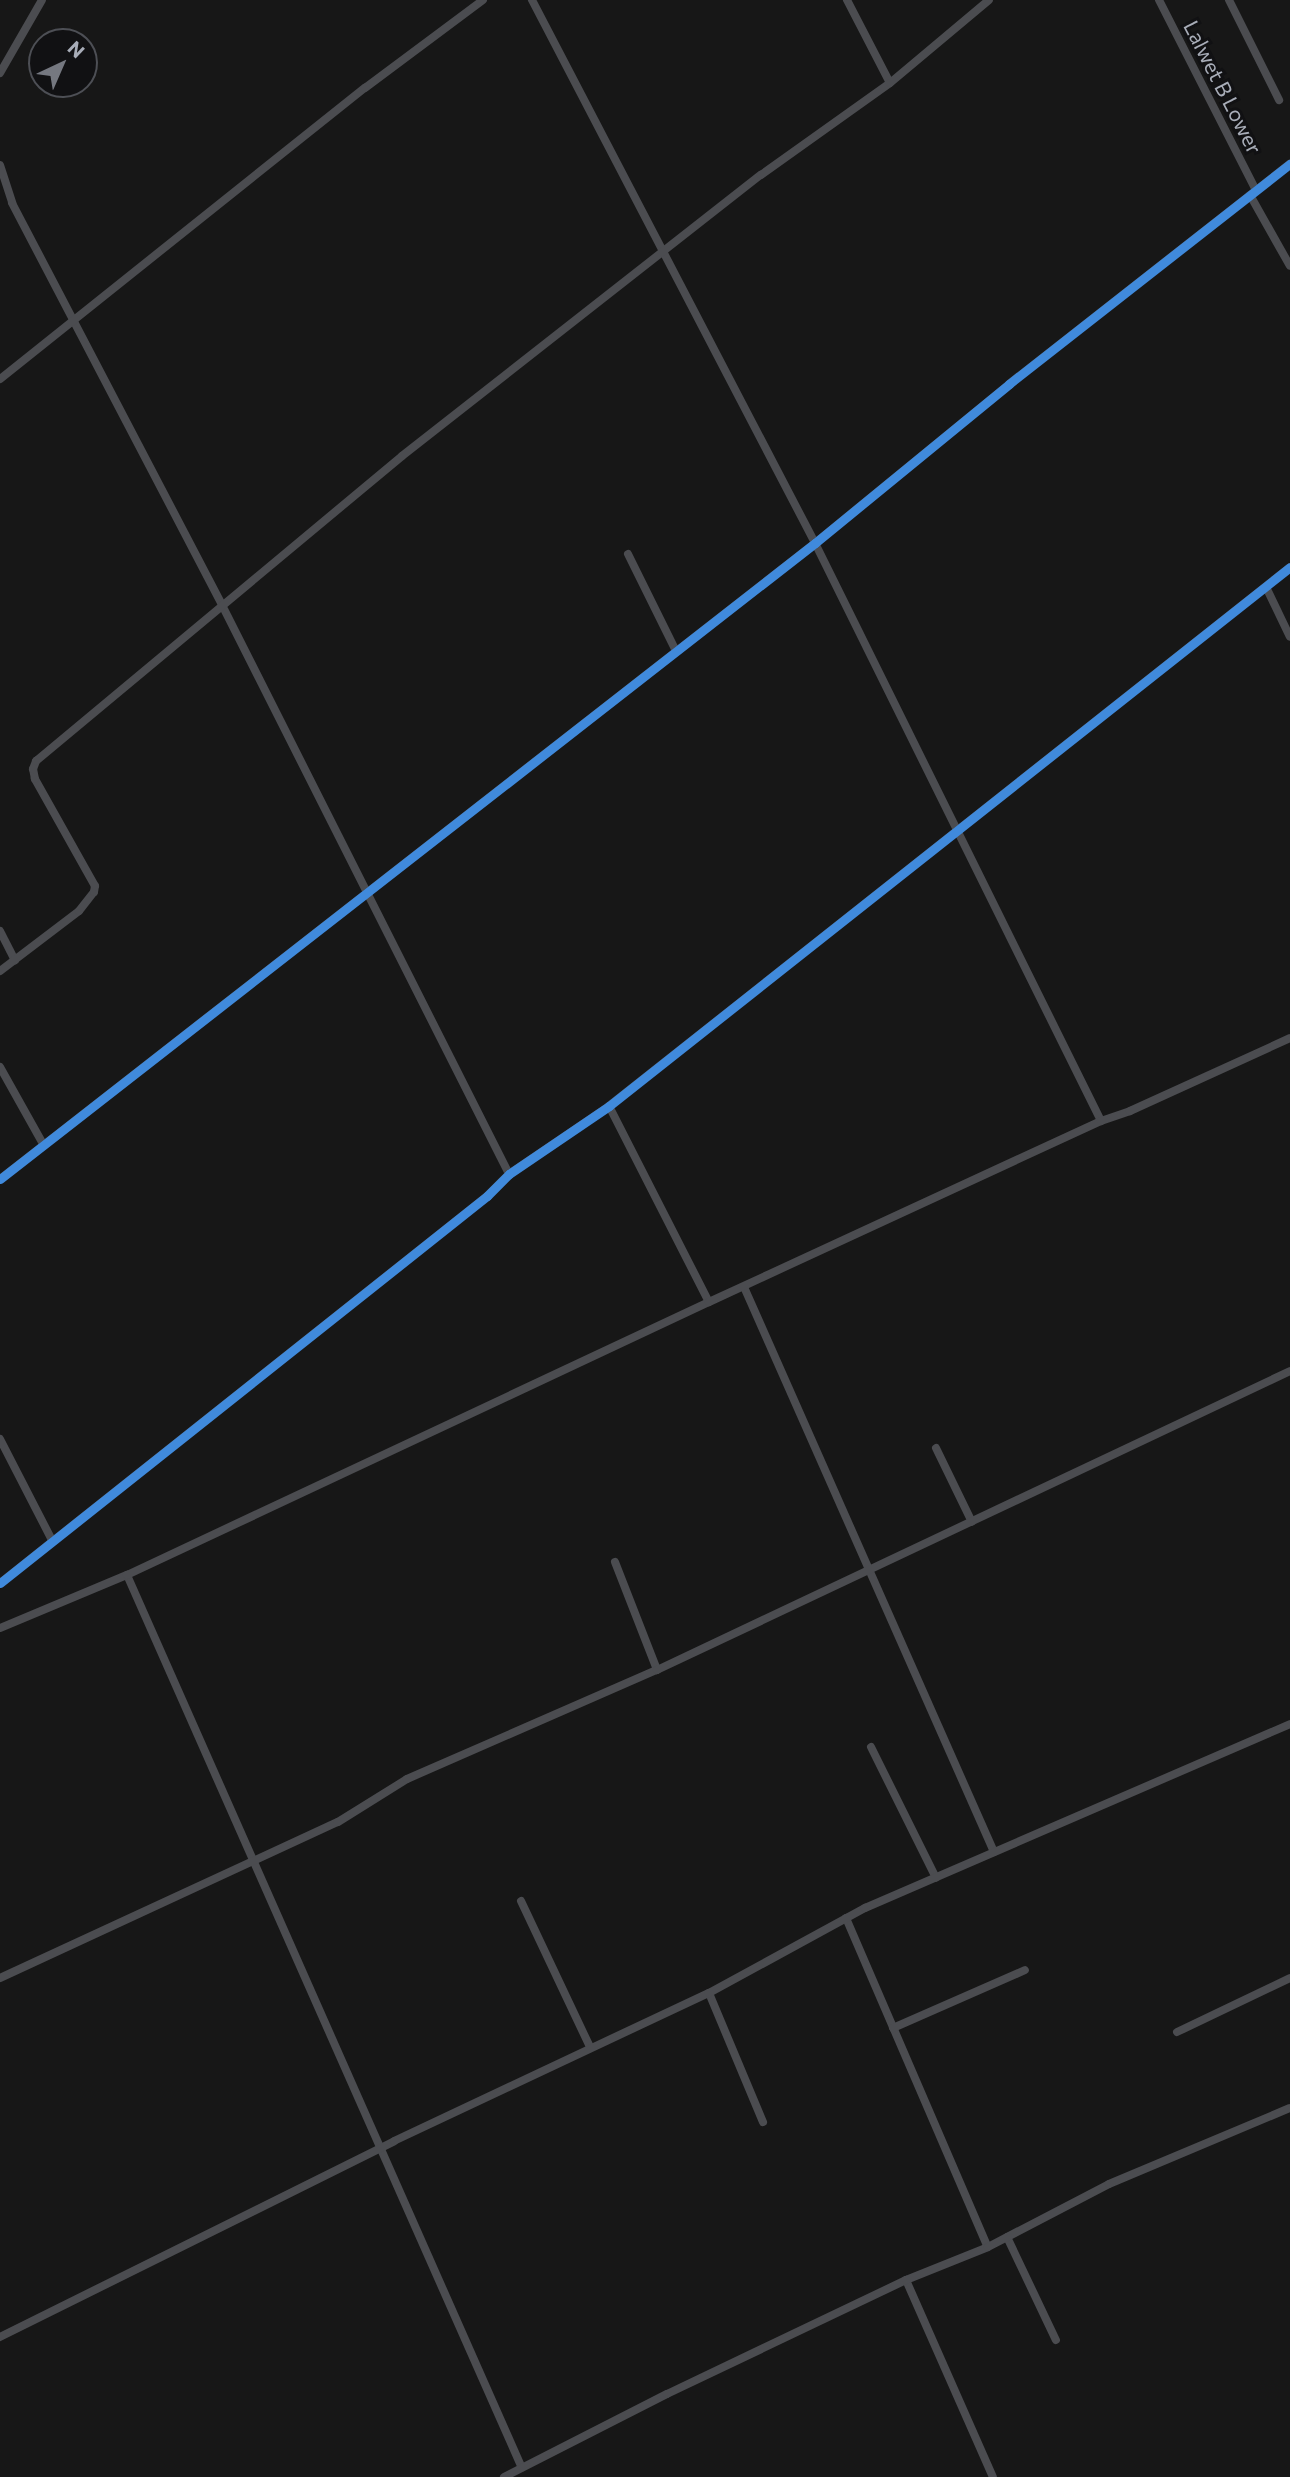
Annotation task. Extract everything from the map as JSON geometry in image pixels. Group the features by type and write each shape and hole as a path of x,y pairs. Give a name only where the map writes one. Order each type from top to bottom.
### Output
{"street":[{"path":"0,74 42,0"},
{"path":"0,379 365,88 483,0"},
{"path":"532,0 814,543 1101,1121"},
{"path":"847,0 890,83"},
{"path":"0,971 79,911 87,903 94,886 35,779 33,769 36,761 402,456 761,175 890,83 989,0"},
{"name":"Lalwet B Lower","path":"1159,0 1290,266"},
{"path":"1228,0 1279,100"},
{"path":"0,49 10,55"},
{"path":"0,1179 814,543 1009,384 1290,164"},
{"path":"0,165 12,203 222,605 509,1174"},
{"path":"628,554 676,651"},
{"path":"0,1583 486,1196 509,1174 609,1106 1290,567"},
{"path":"1266,587 1290,637"},
{"path":"0,931 15,960"},
{"path":"0,1628 127,1575 709,1302 1101,1121 1130,1111 1290,1038"},
{"path":"0,1067 43,1144"},
{"path":"609,1106 709,1302"},
{"path":"744,1287 993,1853"},
{"path":"0,1978 338,1822 407,1779 657,1670 1290,1371"},
{"path":"0,1439 52,1540"},
{"path":"936,1448 972,1522"},
{"path":"615,1562 657,1670"},
{"path":"127,1575 522,2468"},
{"path":"0,2337 381,2147 709,1993 846,1918 1290,1724"},
{"path":"871,1747 936,1878"},
{"path":"521,1901 590,2047"},
{"path":"846,1918 988,2247"},
{"path":"893,2028 1025,1970"},
{"path":"1177,2032 1290,1978"},
{"path":"709,1993 763,2122"},
{"path":"505,2477 667,2394 906,2280 988,2247 1109,2184 1290,2108"},
{"path":"1007,2237 1056,2340"},
{"path":"906,2280 993,2477"}],"cycle path":[{"path":"0,1179 815,543 1009,384 1290,164"},
{"path":"0,1583 487,1196 509,1174 609,1106 1290,567"}]}
